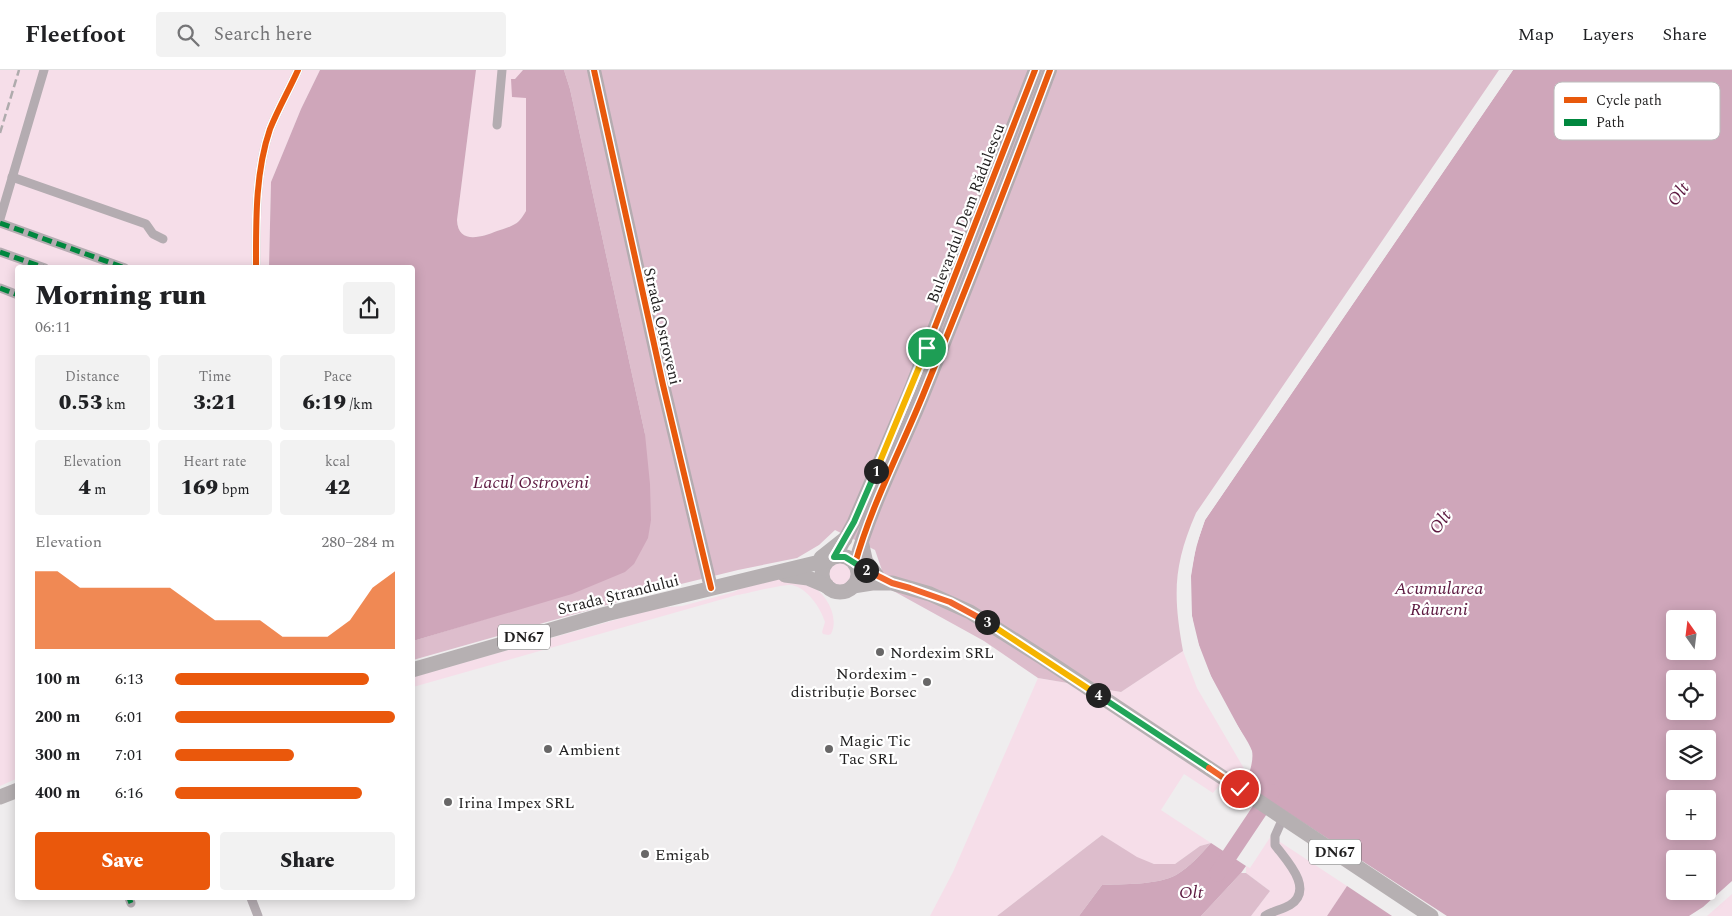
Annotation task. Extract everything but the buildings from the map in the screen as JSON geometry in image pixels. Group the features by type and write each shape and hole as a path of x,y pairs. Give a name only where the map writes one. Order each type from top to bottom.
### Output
{"main road":[{"name":"Strada Ostroveni","path":"594,70 662,386 711,588"},
{"name":"Bulevardul Dem Rădulescu","path":"831,559 845,539 910,391 1035,70"},
{"name":"Bulevardul Dem Rădulescu","path":"855,564 878,500 918,408 966,289 1050,70"},
{"path":"806,566 825,556 845,539"},
{"path":"862,542 866,561 877,575"},
{"name":"Strada Ștrandului","path":"415,669 555,628 711,588 845,557 892,583 950,602 990,624 1431,916"},
{"path":"827,586 824,582 822,570 831,559"},
{"path":"853,586 858,575 855,564"},
{"name":"Strada Ștrandului","path":"776,574 808,578 837,592 849,590 853,586 872,583 892,583"},
{"path":"0,797 15,791"}],"street":[{"path":"0,219 44,70"},
{"path":"256,265 256,216 264,154 270,130 298,70"},
{"path":"497,125 502,70"},
{"path":"12,177 146,224 152,234 163,238"},
{"path":"0,223 117,265"},
{"path":"0,252 37,265"},
{"path":"0,288 15,294"},
{"path":"1265,916 1292,904 1298,896 1299,881 1294,869 1275,845 1275,836 1283,818"},
{"path":"252,900 258,916"}],"shaded area":[{"path":"0,70 320,70 301,109 271,182 269,265 15,265 15,779 0,786"},
{"path":"476,70 523,70 515,79 511,79 526,98 526,211 519,221 512,226 478,237 472,237 462,233 458,228 457,220"},
{"path":"564,70 1499,70 1196,513 1183,549 1177,581 1178,613 1183,651 1121,692 1038,678 984,641 888,588 875,550 835,530 819,545 797,558 677,585 415,659 415,640 492,617 645,434 570,89"},
{"path":"840,563 848,566 851,574 848,582 840,585 832,582 829,574 832,566"},
{"path":"785,579 799,581 814,587 820,592 832,612 834,620 831,634 823,634 825,622 820,610 803,590 792,585 781,586 737,595 415,686 415,676 657,608 682,606 769,580"},
{"path":"1183,651 1197,688 1249,777 1244,784 1228,774 1213,793 1184,774 1161,810 1211,843 1200,846 1175,864 1154,864 1137,858 1102,835 997,916 930,916 953,872 1038,678 1121,692"},
{"path":"1102,835 1137,857 1154,864 1175,864 1200,846 1211,843 1195,861 1176,875 1160,881 1102,885 1079,916 997,916"},
{"path":"1271,836 1347,886 1327,916 1251,916 1270,891 1246,873 1246,866 1250,868"},
{"path":"1241,873 1246,873 1270,891 1251,916 1201,916"},
{"path":"1732,894 1732,916 1707,916"}],"water":[{"name":"Lacul Ostroveni","path":"320,70 476,70 457,220 458,228 462,233 466,236 478,237 512,226 519,221 526,211 526,98 512,97 511,79 515,79 523,70 564,70 570,89 645,434 650,484 651,520 648,538 634,564 625,572 572,594 415,640 415,265 269,265 271,182 301,109"},
{"name":"Acumularea Râureni","path":"1513,70 1732,70 1732,881 1716,895 1716,850 1666,850 1666,900 1711,900 1689,916 1447,916 1244,784 1251,768 1252,751 1213,680 1198,642 1190,604 1192,567 1197,543 1205,520"},
{"name":"Olt","path":"1211,843 1246,866 1201,916 1079,916 1102,885 1160,881 1176,875 1195,860"},
{"path":"1347,886 1392,916 1327,916"}],"pier":[{"path":"1510,70 1513,70 1205,520 1196,546 1191,576 1192,616 1199,645 1211,676 1252,752 1249,777 1247,773 1250,753 1209,677 1197,646 1189,617 1189,576 1193,546 1203,519"}],"waterway":[{"name":"Olt","path":"1217,874 1272,792"}],"railway":[{"path":"0,133 19,70"}],"marked path":[{"path":"0,223 117,265"},
{"path":"0,252 37,265"},
{"path":"0,288 15,294"}],"cycle path":[{"path":"256,265 257,198 261,163 270,129 298,70"},
{"path":"594,70 663,385 711,588"},
{"path":"833,557 854,522 910,391 1035,70"},
{"path":"855,564 877,500 914,416 988,233 1050,70"}],"place":[{"name":"Nordexim SRL","path":"880,652"},
{"name":"Nordexim - distribuție Borsec","path":"927,682"},
{"name":"Ambient","path":"548,749"},
{"name":"Magic Tic Tac SRL","path":"829,749"},
{"name":"Irina Impex SRL","path":"448,802"},
{"name":"Emigab","path":"645,854"}],"route":[{"path":"927,348 854,522 834,557 845,557 892,583 930,594 970,612 1240,789"}]}
